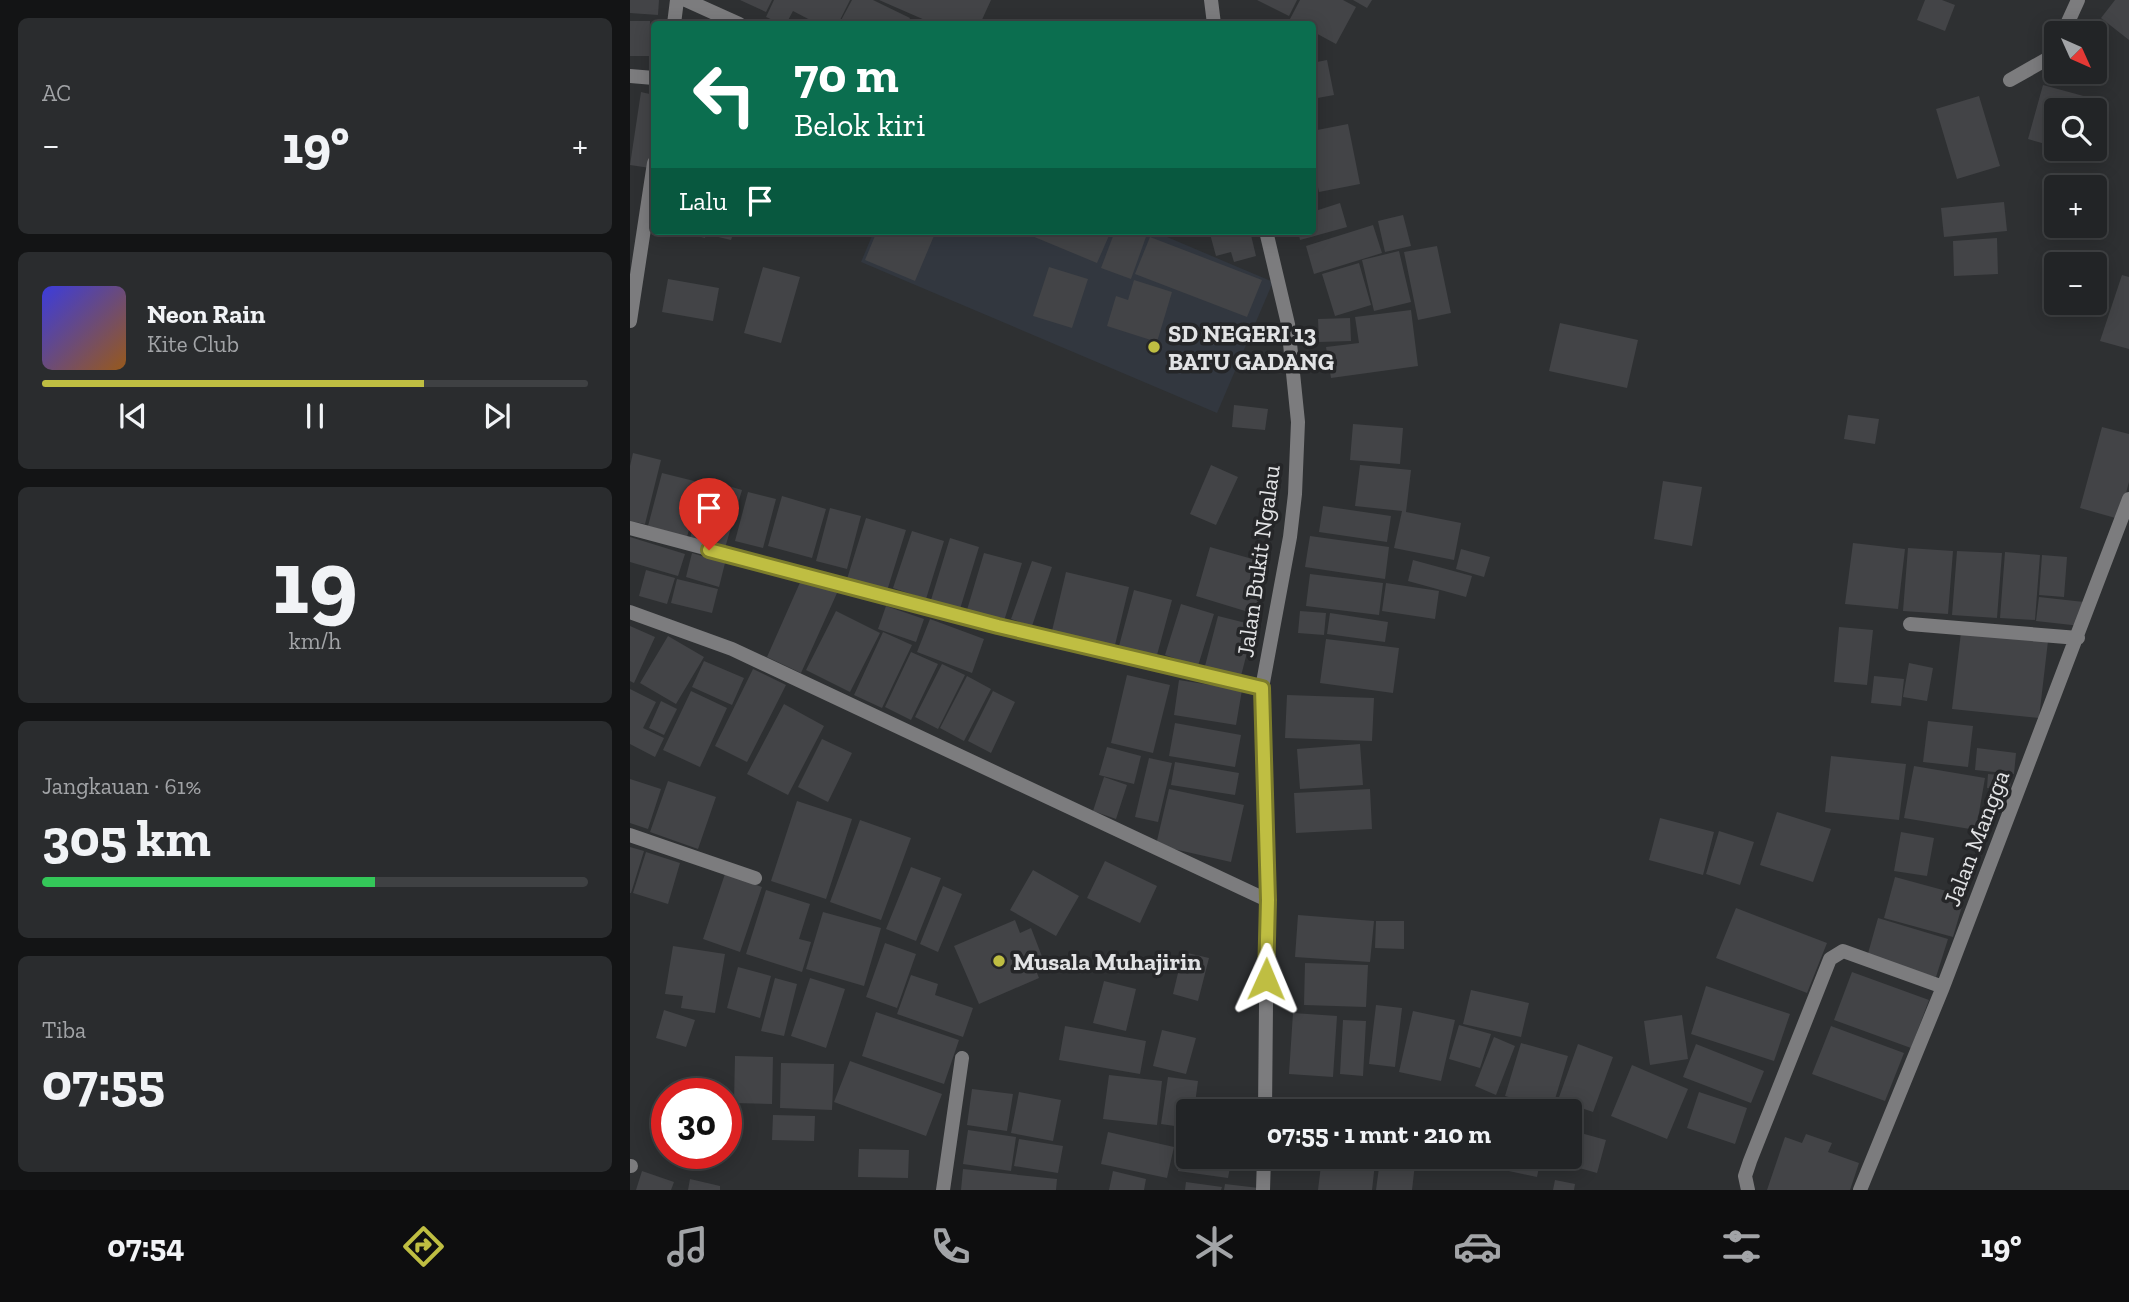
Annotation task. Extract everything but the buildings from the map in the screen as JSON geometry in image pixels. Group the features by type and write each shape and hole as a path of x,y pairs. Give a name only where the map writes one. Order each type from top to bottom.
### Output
{"street":[{"path":"674,21 677,0"},
{"path":"686,0 732,21"},
{"path":"1211,0 1214,21"},
{"path":"2068,21 2078,0"},
{"path":"2010,80 2044,60"},
{"path":"630,76 651,78"},
{"path":"630,321 636,248 651,177"},
{"name":"Jalan Bukit Ngalau","path":"1265,1099 1268,900 1262,688 1290,537 1298,422 1288,324 1267,235"},
{"name":"Jalan Mangga","path":"1860,1190 1943,987 2129,499"},
{"path":"630,528 998,626 1262,688"},
{"path":"630,612 732,649 1268,900"},
{"path":"1910,624 2078,638"},
{"path":"630,835 755,878"},
{"path":"1748,1190 1745,1176 1747,1168 1830,959 1843,951 1943,987"},
{"path":"943,1190 962,1058"},
{"path":"1263,1190 1264,1169"}],"shaded area":[{"name":"SD NEGERI 13 BATU GADANG","path":"872,235 1162,235 1273,282 1217,413 861,262"}],"place":[{"name":"SD NEGERI 13 BATU GADANG","path":"1154,347"},
{"name":"Musala Muhajirin","path":"999,961"}],"route":[{"path":"709,550 998,626 1262,688 1268,900 1266,979"}]}
